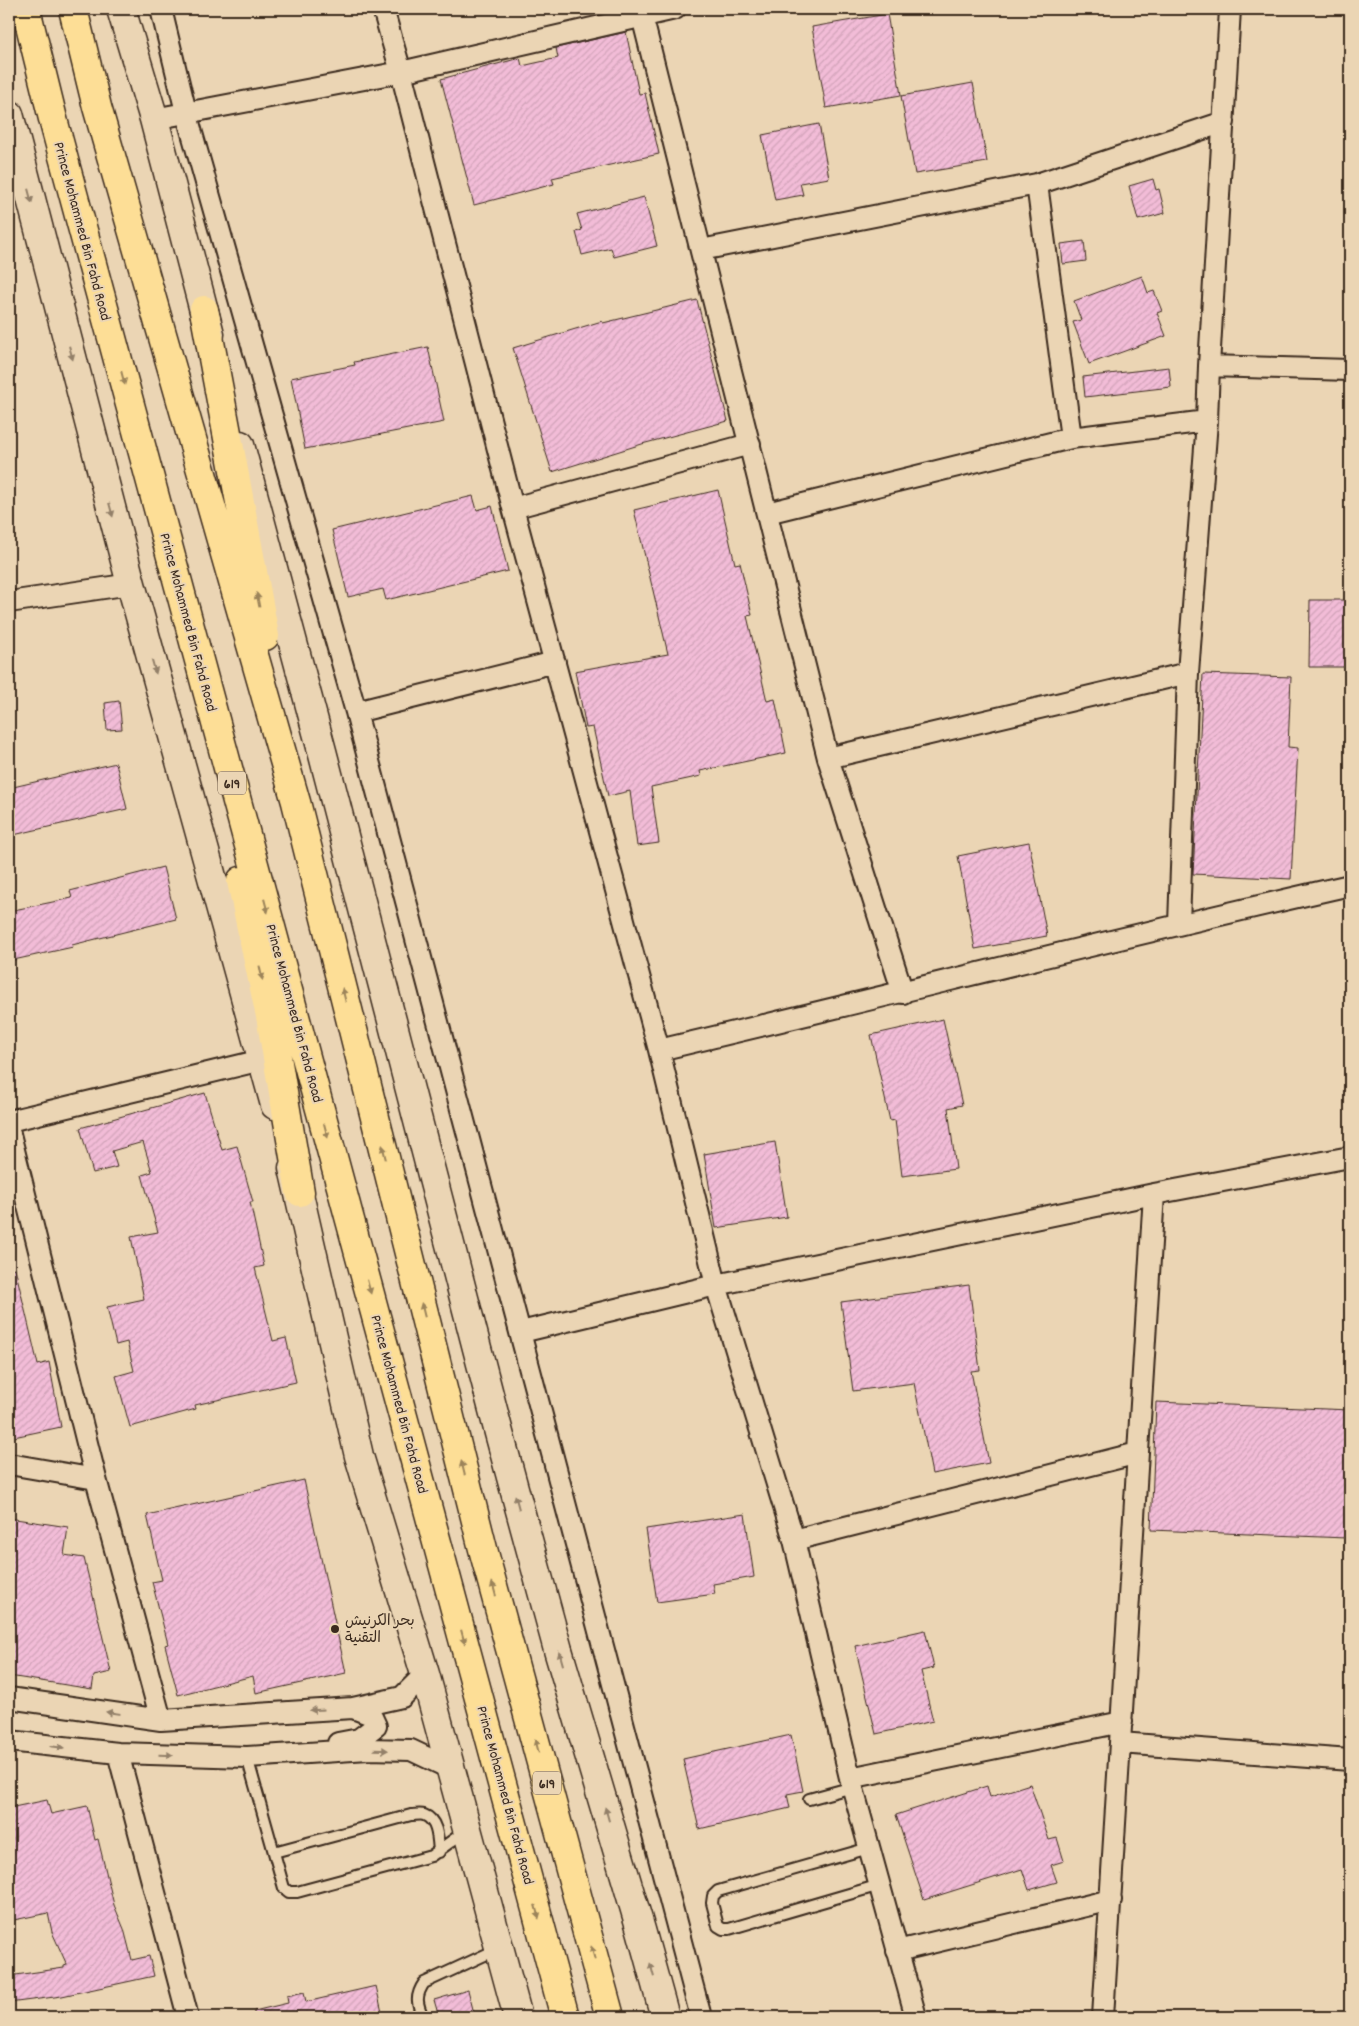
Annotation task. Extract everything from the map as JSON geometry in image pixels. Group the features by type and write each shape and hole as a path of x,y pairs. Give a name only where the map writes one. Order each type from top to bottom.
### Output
{"highway":[{"path":"15,9 54,123"},
{"name":"Prince Mohammed Bin Fahd Road","path":"26,9 54,123 565,2017"},
{"name":"619","path":"73,9 97,107 296,802 483,1549 610,2017"},
{"path":"204,310 296,802"},
{"path":"183,600 270,1016 300,1192"}],"main road":[{"path":"122,9 154,119 320,741 498,1433 558,1650 665,2017"},
{"path":"9,114 130,584 300,1192 359,1456 425,1674 518,2017"}],"street":[{"path":"161,9 186,112 356,712 701,2017"},
{"path":"383,9 514,508 660,1050 716,1285 794,1540 852,1783 916,2017"},
{"path":"154,119 401,72 675,9"},
{"path":"1179,924 1188,674 1207,421 1230,9"},
{"path":"642,16 828,758 903,993"},
{"path":"701,250 1037,184 1224,122"},
{"path":"1037,184 1071,438"},
{"path":"1209,366 1350,370"},
{"path":"767,513 1071,438 1207,421"},
{"path":"514,508 750,444"},
{"path":"9,602 130,584"},
{"path":"356,712 555,662"},
{"path":"828,758 1188,674"},
{"path":"660,1050 903,993 1179,924 1350,885"},
{"path":"9,1121 262,1060"},
{"path":"9,1130 96,1479 161,1720"},
{"path":"521,1332 716,1285 1154,1194 1350,1157"},
{"path":"1103,2017 1154,1194"},
{"path":"794,1540 1138,1453"},
{"path":"9,1464 96,1479"},
{"path":"9,1698 161,1720 353,1708 402,1696 425,1674"},
{"path":"247,1757 359,1739 376,1726 372,1715 353,1708"},
{"path":"852,1783 1122,1722"},
{"path":"9,1741 118,1754 247,1757 368,1749 411,1750 451,1769"},
{"path":"1120,1743 1350,1760"},
{"path":"118,1754 188,2017"},
{"path":"897,1950 1111,1900"}],"lane":[{"path":"247,1757 284,1888 289,1892 297,1892 431,1856 468,1829"},
{"path":"809,1799 852,1783"},
{"path":"274,1852 412,1815 424,1815 432,1821 437,1832 439,1852"},
{"path":"869,1848 718,1891 713,1896 712,1903 718,1926 723,1929 729,1929 880,1886"},
{"path":"423,2017 417,2003 418,1992 424,1983 499,1949"}],"building":[{"path":"887,14 901,95 826,108 812,27"},
{"path":"626,32 639,94 645,93 659,154 552,178 554,184 474,205 441,79 520,58 522,66 558,58 556,48"},
{"path":"973,83 987,162 915,174 901,96"},
{"path":"819,124 829,178 800,183 803,195 775,200 762,135"},
{"path":"1153,179 1156,190 1159,189 1165,213 1138,220 1129,186"},
{"path":"644,197 657,246 614,257 611,248 582,255 576,232 582,230 577,214"},
{"path":"1084,241 1086,261 1063,264 1061,244"},
{"path":"1142,276 1148,293 1154,291 1162,311 1157,313 1166,336 1089,364 1073,322 1081,320 1074,301"},
{"path":"697,300 728,421 642,444 552,472 513,348 602,321 603,323"},
{"path":"428,347 444,422 305,449 291,378 355,365 354,362"},
{"path":"1169,367 1171,387 1085,397 1083,377"},
{"path":"718,490 735,564 740,563 752,615 747,616 767,701 775,699 786,753 700,771 701,776 651,787 659,843 637,846 630,791 608,796 593,727 586,728 575,671 668,654 634,510"},
{"path":"473,496 477,510 492,506 508,571 386,600 383,589 348,597 332,530"},
{"path":"1310,600 1350,600 1350,667 1309,667"},
{"path":"1203,674 1291,677 1288,747 1298,748 1291,879 1193,874"},
{"path":"119,701 122,729 107,730 105,703"},
{"path":"116,763 127,809 9,836 9,788"},
{"path":"1029,842 1047,936 975,949 958,856"},
{"path":"163,867 176,919 72,945 73,947 9,961 9,911 72,898 70,891"},
{"path":"943,1019 962,1105 948,1108 956,1169 902,1176 895,1120 890,1121 871,1035"},
{"path":"205,1093 222,1150 237,1146 253,1202 250,1202 264,1266 255,1268 273,1341 286,1338 296,1382 195,1405 196,1409 130,1427 116,1376 134,1371 127,1342 116,1345 107,1307 144,1299 131,1237 158,1232 142,1175 152,1172 143,1142 112,1151 117,1167 93,1173 80,1128"},
{"path":"775,1142 787,1217 716,1228 704,1154"},
{"path":"15,1268 38,1365 49,1362 61,1427 9,1438 9,1269"},
{"path":"969,1285 980,1370 971,1371 989,1463 932,1474 914,1383 853,1391 841,1302"},
{"path":"1156,1402 1350,1410 1346,1538 1151,1530"},
{"path":"304,1480 346,1673 256,1693 253,1676 178,1695 165,1645 168,1644 152,1582 162,1580 147,1515"},
{"path":"745,1514 754,1577 713,1584 715,1594 657,1602 646,1529"},
{"path":"9,1518 68,1527 64,1555 84,1558 111,1672 94,1676 92,1689 9,1676"},
{"path":"925,1630 934,1668 921,1671 933,1721 876,1734 855,1646"},
{"path":"791,1735 803,1791 787,1794 790,1808 699,1829 683,1759"},
{"path":"1030,1784 1049,1840 1057,1838 1064,1861 1051,1865 1057,1882 1029,1890 1022,1869 924,1900 896,1815 987,1786 990,1797"},
{"path":"47,1800 51,1814 87,1806 95,1840 98,1839 114,1905 124,1929 132,1960 149,1956 154,1976 62,1996 9,2003 9,1976 64,1968 67,1965 52,1932 48,1913 9,1921 9,1808"},
{"path":"376,1986 383,2017 254,2017 254,2011 288,2003 287,1996 304,1992 306,2002"},
{"path":"468,1990 475,2017 439,2017 434,2000"}],"place":[{"name":"بحر الكرنيش التقنية","path":"335,1629"}]}
